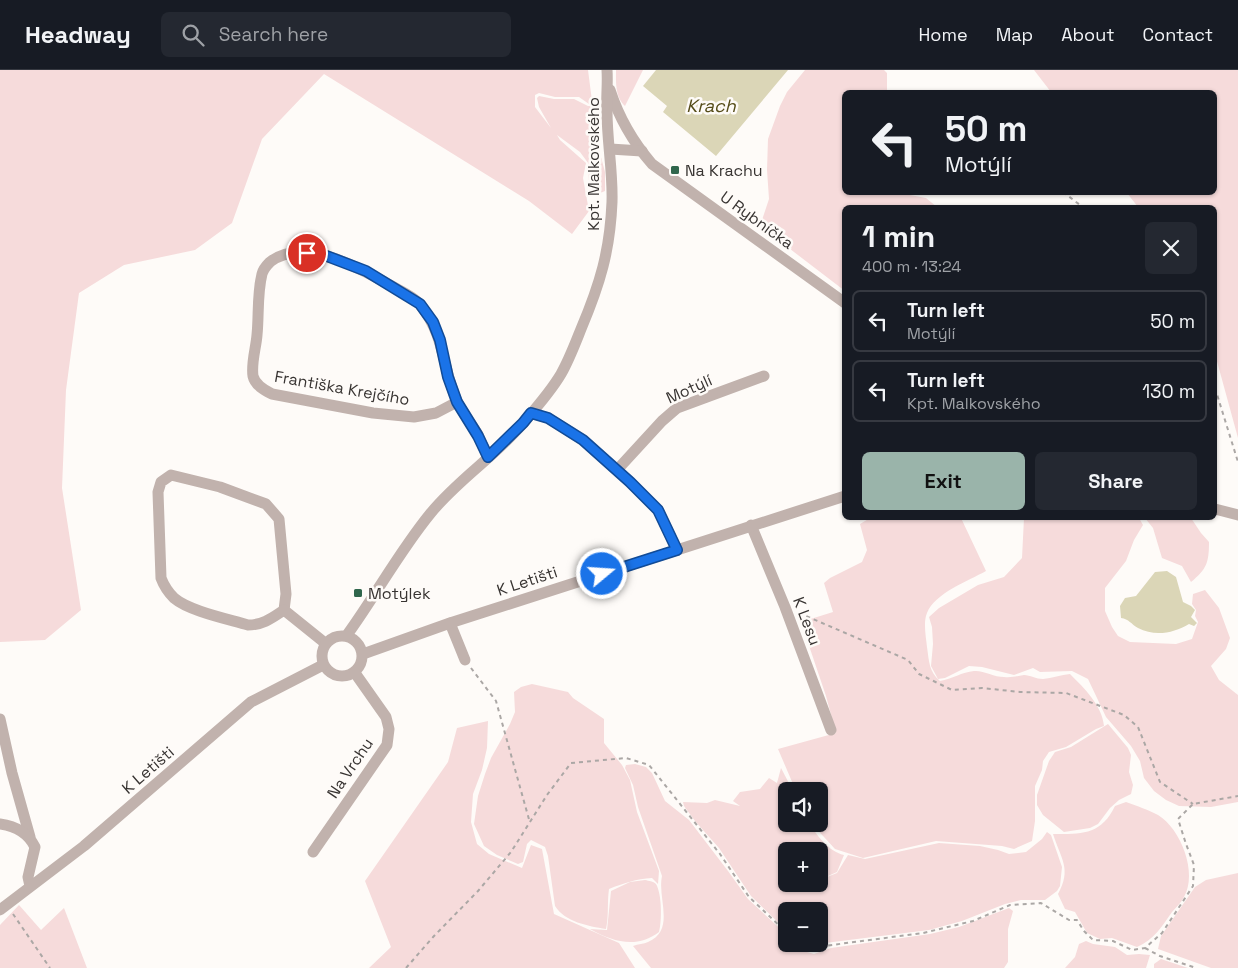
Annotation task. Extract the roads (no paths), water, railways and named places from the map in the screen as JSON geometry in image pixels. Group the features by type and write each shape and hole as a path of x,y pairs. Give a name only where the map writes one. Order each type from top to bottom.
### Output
{"street":[{"path":"607,70 608,84"},
{"name":"Kpt. Malkovského","path":"347,635 425,520 450,491 523,423 561,374 588,313 604,268 609,242 612,200 606,111 608,84"},
{"name":"U Rybníčka","path":"608,84 619,113 634,141 652,164 842,301"},
{"path":"610,149 642,151"},
{"name":"Františka Krejčího","path":"457,402 436,413 414,417 373,413 272,394 260,387 254,378 253,364 257,335 258,296 262,272 269,263 282,255 307,253 324,255 366,271 420,304 433,322 440,340 448,377 457,402 478,436 488,457"},
{"name":"Motýlí","path":"617,470 662,421 677,408 764,376"},
{"path":"531,413 548,418 583,440 617,470 658,510 677,550"},
{"path":"171,475 220,487 266,504 279,519 286,594 284,610 258,625 248,625 186,606 167,591 161,578 158,492 161,482 171,475"},
{"name":"K Letišti","path":"363,654 450,623 842,497"},
{"path":"1217,510 1238,515"},
{"name":"K Lesu","path":"751,525 785,607 831,730"},
{"path":"284,610 326,643"},
{"path":"450,623 464,660"},
{"path":"347,635 358,642 363,654 362,664 355,673 343,677 332,674 324,665 321,654 326,643 335,636 347,635"},
{"name":"K Letišti","path":"3,907 84,846 251,702 324,665"},
{"name":"Na Vrchu","path":"313,852 387,745 389,729 386,717 355,673"},
{"path":"0,719 12,773 30,837 35,847 28,877 30,886"},
{"path":"0,824 21,831 30,837"}],"water":[{"name":"Krach","path":"656,70 788,70 716,156 663,112 667,106 643,86"},
{"path":"1167,571 1176,577 1183,602 1195,610 1191,617 1197,623 1194,626 1189,624 1171,632 1158,633 1144,631 1126,619 1121,618 1120,606 1125,598 1136,596 1155,572"}],"place":[{"name":"Na Krachu","path":"675,170"},
{"name":"Motýlek","path":"358,593"}]}
